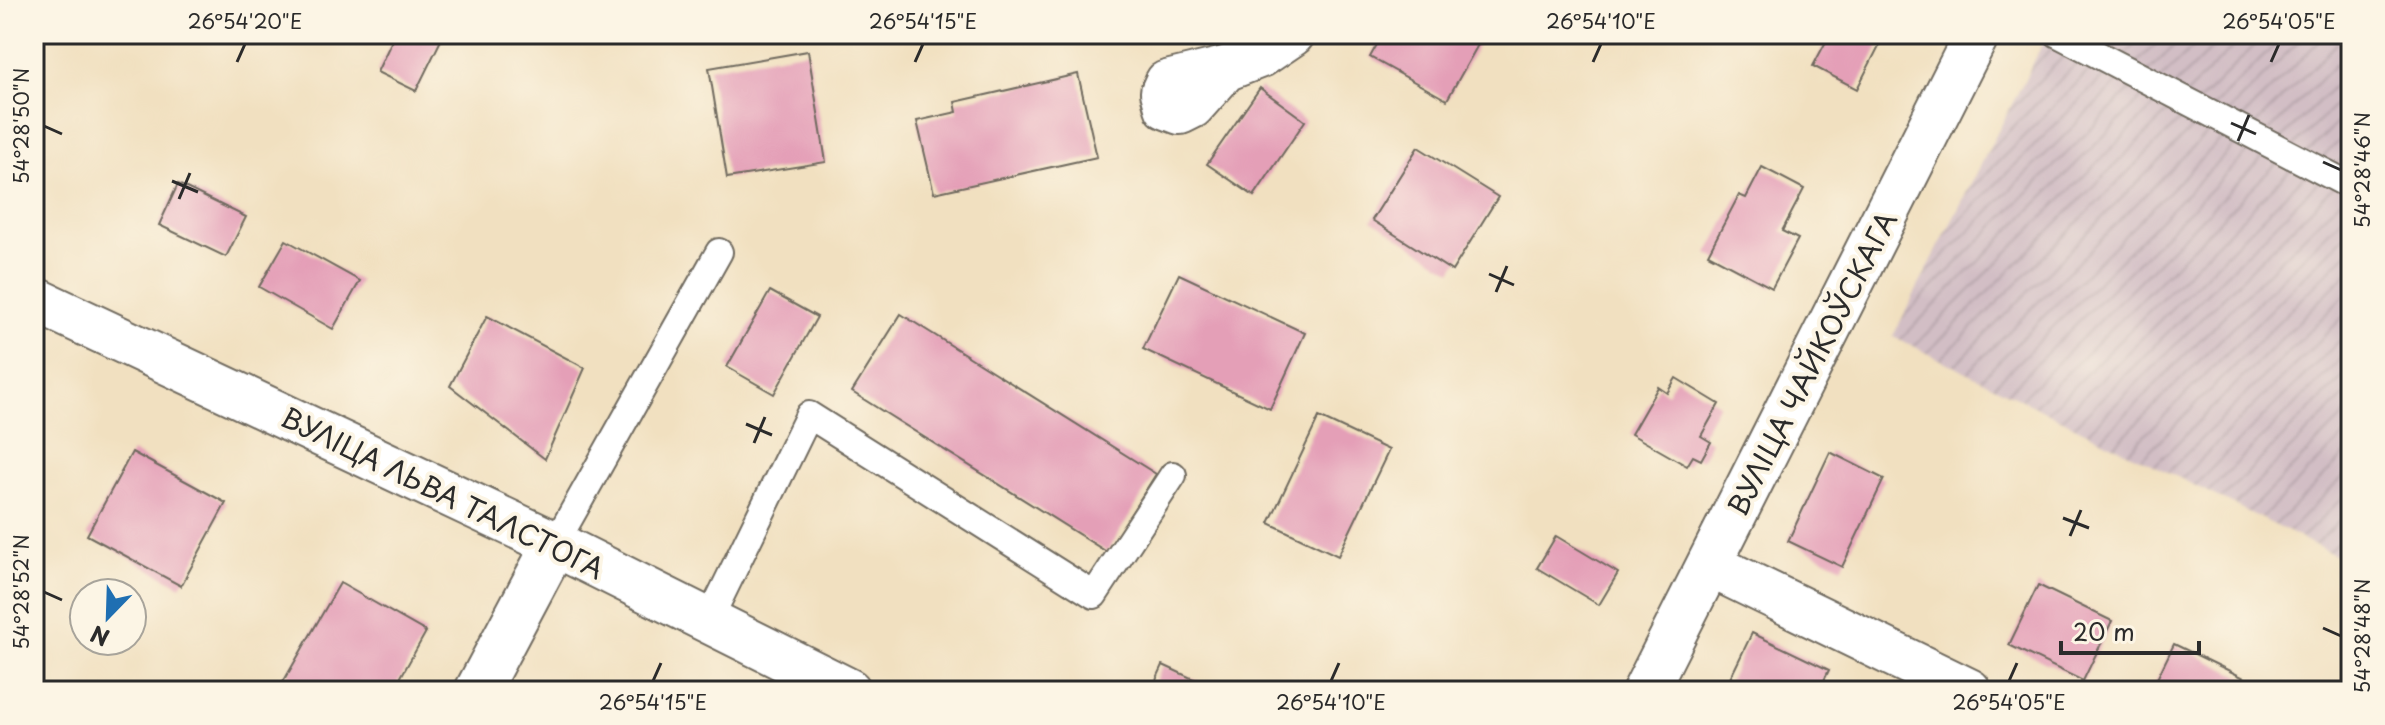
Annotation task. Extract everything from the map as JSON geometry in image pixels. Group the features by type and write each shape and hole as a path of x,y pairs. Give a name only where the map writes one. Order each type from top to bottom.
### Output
{"street":[{"path":"1225,69 1261,55 1292,34"},
{"name":"ВУЛІЦА ЧАЙКОЎСКАГА","path":"1645,691 1977,34"},
{"name":"ВУЛІЦА ЛЬВА ТАЛСТОГА","path":"34,299 555,544 831,687"},
{"path":"477,691 555,544"},
{"path":"1710,565 1969,691"}],"lane":[{"path":"2058,34 2351,186"},
{"path":"555,544 719,252"},
{"path":"708,622 809,415 1094,595 1173,475"}],"shaded area":[{"path":"2048,34 2351,34 2351,563 1893,336"}],"building":[{"path":"395,34 444,34 416,91 377,72"},
{"path":"1383,34 1484,34 1447,100 1370,57"},
{"path":"1830,34 1885,34 1857,89 1813,66"},
{"path":"808,51 826,162 727,178 709,68"},
{"path":"1078,74 1097,157 934,193 917,121 957,112 955,102"},
{"path":"1260,88 1305,121 1254,196 1207,164"},
{"path":"1418,147 1498,197 1452,271 1372,220"},
{"path":"1762,167 1804,189 1782,231 1798,239 1772,288 1708,254 1739,195 1746,198"},
{"path":"178,184 246,217 226,257 159,225"},
{"path":"286,240 360,281 333,329 259,287"},
{"path":"1179,274 1305,333 1270,409 1143,349"},
{"path":"770,291 817,317 774,394 727,367"},
{"path":"901,314 1156,474 1107,552 852,392"},
{"path":"487,316 585,368 545,459 450,386"},
{"path":"1676,378 1719,404 1701,436 1711,442 1701,460 1693,456 1687,466 1631,434 1658,387 1667,393"},
{"path":"1319,417 1389,450 1338,556 1269,523"},
{"path":"132,452 226,503 181,586 87,535"},
{"path":"1830,452 1884,479 1842,567 1788,541"},
{"path":"1556,536 1618,573 1599,605 1537,568"},
{"path":"340,583 426,632 393,691 278,691"},
{"path":"2038,585 2112,621 2083,681 2009,645"},
{"path":"1752,633 1829,670 1819,691 1724,691"},
{"path":"2174,644 2271,691 2151,691"},
{"path":"1163,665 1219,691 1151,691"}]}
